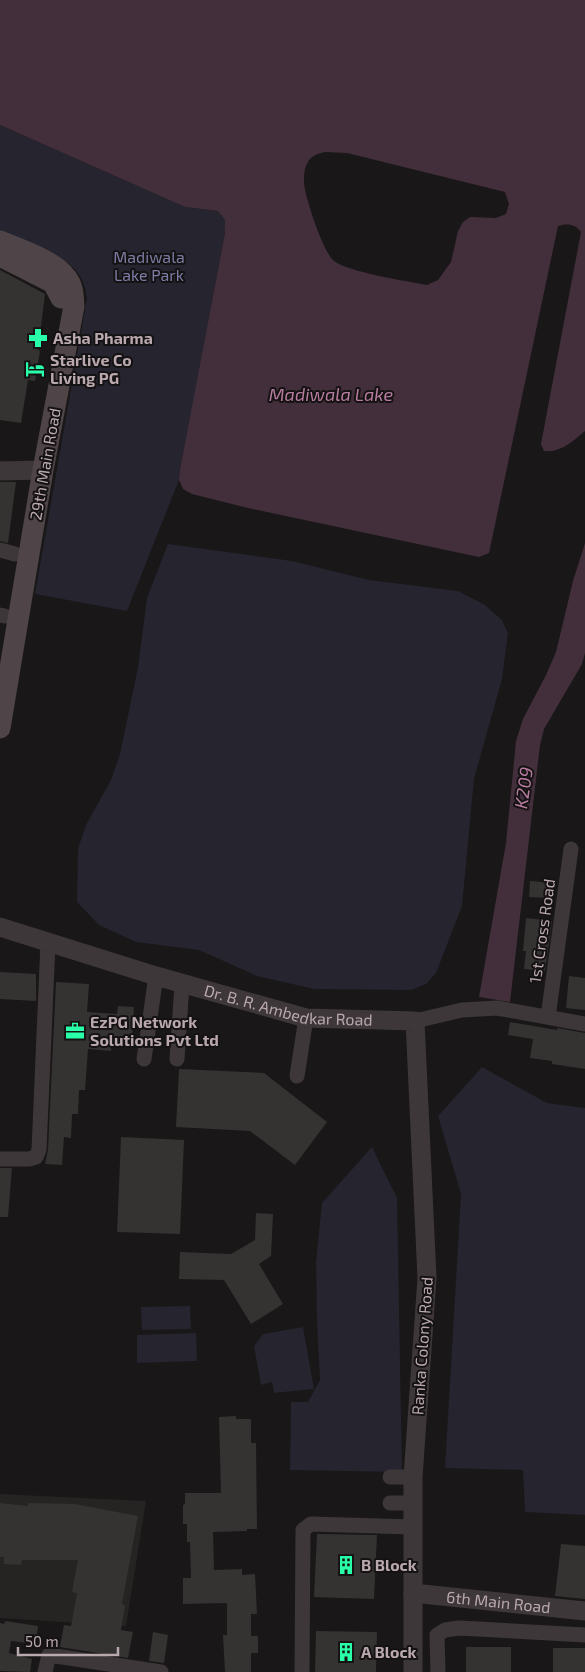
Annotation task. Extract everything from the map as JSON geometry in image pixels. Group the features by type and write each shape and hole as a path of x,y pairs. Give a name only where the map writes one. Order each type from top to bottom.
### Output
{"main road":[{"name":"29th Main Road","path":"0,241 49,262 63,274 70,282 74,306 67,345 36,470 7,552 0,644"},
{"name":"29th Main Road","path":"0,256 53,283 62,303 60,330 36,470 0,728"}],"street":[{"path":"0,471 36,470"},
{"name":"1st Cross Road","path":"548,1017 571,849"},
{"name":"Dr. B. R. Ambedkar Road","path":"0,927 182,984 306,1018 415,1021 462,1010 497,1008 585,1024"},
{"path":"0,1159 29,1159 36,1157 39,1150 48,943"},
{"path":"144,1059 156,976"},
{"path":"177,1059 182,984"},
{"path":"297,1076 306,1018"},
{"name":"Ranka Colony Road","path":"413,1672 413,1477 427,1278 415,1021"},
{"path":"390,1477 413,1477"},
{"path":"390,1503 413,1503"},
{"path":"302,1672 303,1530 311,1524 413,1527"},
{"name":"6th Main Road","path":"413,1593 585,1611"},
{"path":"413,1634 437,1635 445,1630 459,1628 585,1635"},
{"path":"437,1635 438,1672"},
{"path":"45,1672 49,1655 161,1672"}],"shaded area":[{"path":"0,1494 146,1501 126,1626 0,1618"}],"green space":[{"name":"Madiwala Lake Park","path":"0,125 185,207 218,211 225,220 225,233 179,480 127,611 35,594 87,298 85,287 77,272 65,261 0,231"},
{"path":"168,544 292,561 369,580 458,591 485,605 502,620 508,633 502,679 474,779 462,906 436,973 426,984 411,990 314,989 257,976 199,950 136,942 99,925 77,902 78,848 87,823 111,780 120,754 138,667 147,598"},
{"path":"482,1067 547,1103 585,1108 585,1515 525,1512 523,1470 445,1468 461,1194 438,1116"},
{"path":"372,1147 397,1198 402,1472 290,1470 291,1402 308,1402 320,1380 316,1262 322,1203"},
{"path":"190,1306 191,1329 142,1330 141,1307"},
{"path":"303,1327 314,1389 274,1393 272,1382 261,1385 254,1346 263,1334"},
{"path":"196,1333 197,1361 137,1363 137,1335"}],"water":[{"name":"Madiwala Lake","path":"0,0 585,0 585,431 566,446 556,450 544,451 541,444 581,232 574,226 565,225 558,226 489,553 479,557 248,508 192,494 183,489 179,480 180,470 225,233 225,220 218,211 185,207 0,125","holes":["325,152 347,153 505,192 509,204 506,214 496,218 470,217 463,222 458,231 451,262 438,280 427,285 351,269 334,261 325,247 315,224 304,183 306,166 314,156"]},
{"name":"K209","path":"585,543 585,653 582,664 544,729 540,745 510,1002 479,997 506,843 516,741 523,719 556,652 573,581"}],"building":[{"path":"0,270 45,294 38,350 40,351 35,381 28,380 21,423 0,420"},
{"path":"0,482 16,482 8,543 0,541"},
{"path":"530,881 553,883 552,898 529,897"},
{"path":"526,918 552,921 545,971 524,969 526,951 523,951"},
{"path":"0,972 36,974 36,1001 0,999"},
{"path":"569,976 585,978 585,1010 566,1008"},
{"path":"56,982 89,984 87,1012 117,1014 118,1006 134,1007 132,1040 112,1039 111,1051 88,1049 85,1090 79,1090 78,1114 72,1114 71,1138 64,1137 62,1165 45,1164 48,1150"},
{"path":"510,1022 585,1033 585,1069 552,1064 552,1061 530,1058 533,1039 508,1035"},
{"path":"179,1069 264,1073 327,1122 295,1165 250,1131 176,1127"},
{"path":"121,1137 184,1140 180,1234 117,1232"},
{"path":"0,1168 12,1168 8,1217 0,1217"},
{"path":"256,1213 273,1214 271,1256 259,1264 283,1304 251,1324 224,1280 179,1279 180,1252 231,1254 255,1240"},
{"path":"236,1416 236,1419 251,1419 251,1443 256,1443 257,1529 213,1532 214,1570 242,1569 242,1575 255,1574 257,1614 251,1614 251,1636 258,1636 258,1653 251,1653 251,1672 225,1672 223,1635 227,1635 227,1603 183,1604 183,1578 191,1578 190,1542 187,1542 187,1524 183,1524 185,1493 221,1493 219,1417"},
{"path":"0,1503 28,1506 28,1503 75,1504 138,1516 122,1604 125,1605 121,1630 133,1632 128,1658 60,1647 64,1625 71,1626 77,1593 72,1592 78,1560 22,1560 21,1565 4,1564 4,1557 0,1557"},
{"name":"B Block","path":"317,1534 377,1535 374,1599 314,1597"},
{"path":"561,1544 585,1546 585,1599 555,1596"},
{"path":"5,1621 38,1626 36,1644 11,1641 9,1653 32,1659 30,1672 0,1671 0,1623 4,1624"},
{"name":"A Block","path":"316,1631 377,1632 376,1672 315,1672"},
{"path":"153,1632 168,1635 164,1663 149,1661"},
{"path":"466,1647 511,1647 511,1672 466,1672"},
{"path":"553,1648 585,1648 585,1672 553,1672"}],"place":[{"name":"Asha Pharma","path":"38,338"},
{"name":"Starlive Co Living PG","path":"35,369"},
{"name":"EzPG Network Solutions Pvt Ltd","path":"75,1031"},
{"name":"B Block","path":"346,1565"},
{"name":"A Block","path":"346,1652"}]}
